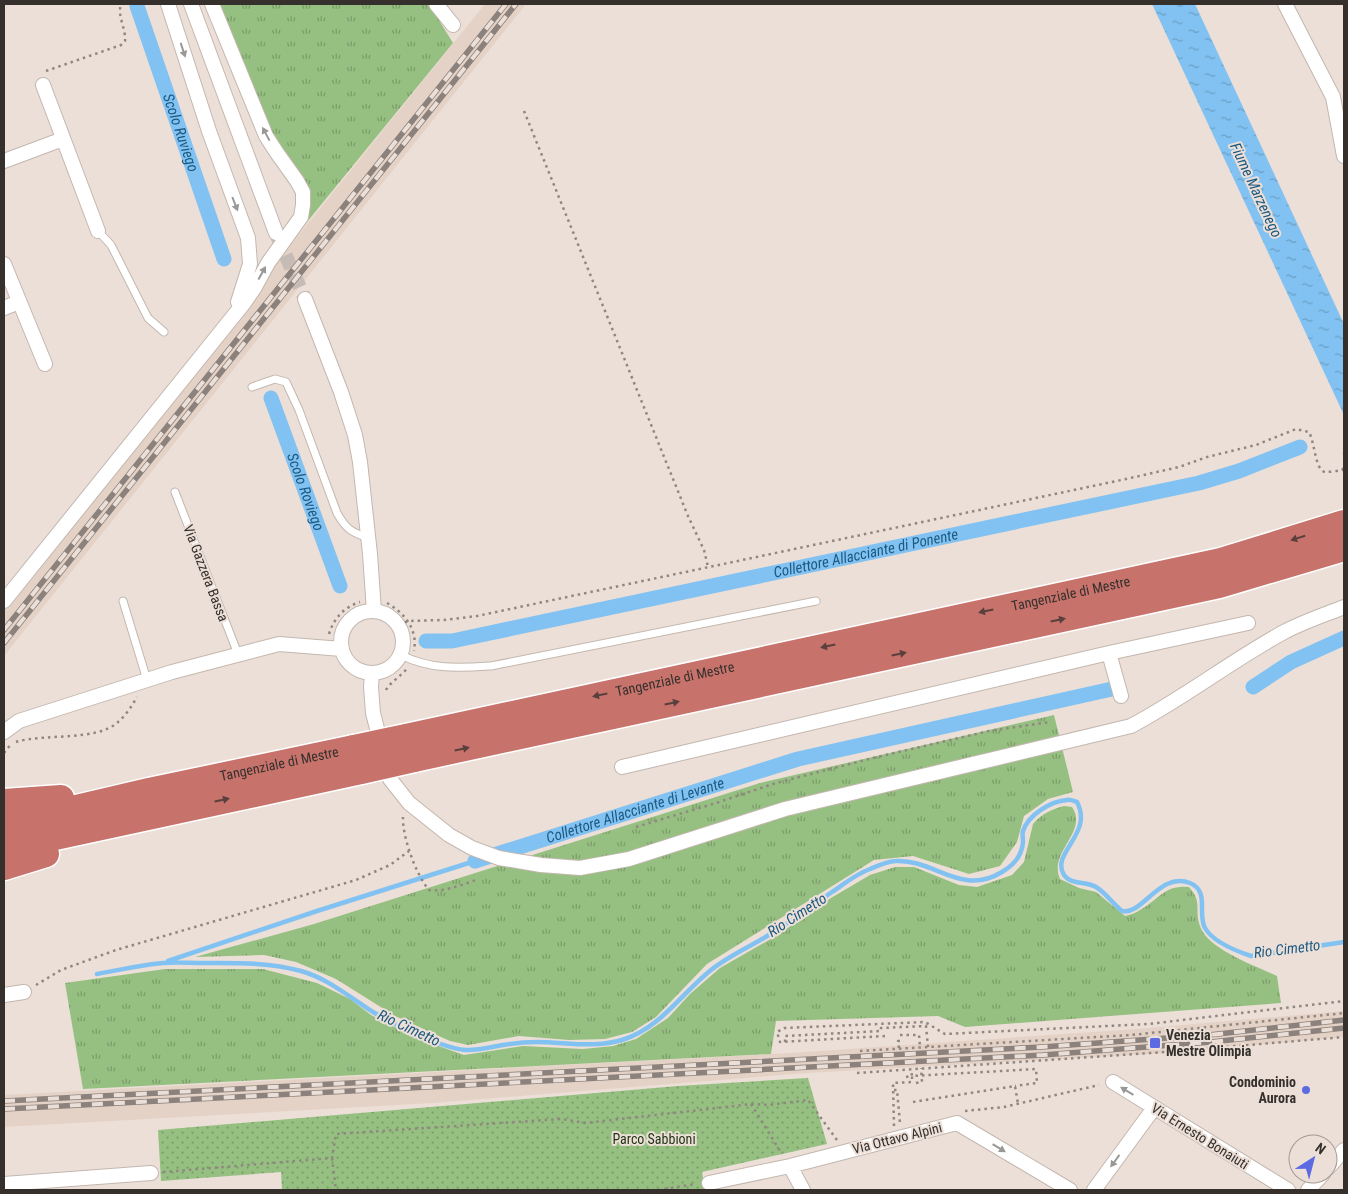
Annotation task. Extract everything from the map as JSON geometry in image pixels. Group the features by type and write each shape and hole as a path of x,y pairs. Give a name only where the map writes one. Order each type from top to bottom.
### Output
{"highway":[{"name":"Tangenziale di Mestre","path":"410,748 1221,560 1344,524"},
{"name":"Tangenziale di Mestre","path":"4,825 149,791 358,759 1219,585 1344,548"},
{"name":"Tangenziale di Mestre","path":"4,848 195,806 358,759"},
{"path":"4,802 149,791"},
{"path":"4,867 195,806"}],"street":[{"path":"168,4 209,131 248,238 250,264 234,312"},
{"path":"191,4 276,233"},
{"path":"4,601 234,312 252,292 268,263 302,217 304,192 298,180 266,136 212,4"},
{"path":"436,4 453,25"},
{"path":"1285,4 1333,97 1344,156"},
{"path":"43,85 98,231"},
{"path":"4,161 63,139"},
{"path":"4,264 45,364"},
{"path":"305,299 342,392 355,435 360,462 368,538 369,601 361,613 346,624 335,649"},
{"path":"4,308 19,302"},
{"path":"4,732 19,721 144,685 238,654 279,644 335,649 352,666 365,672 378,673 389,668 398,660 407,658 403,640 403,623 369,601"},
{"path":"372,673 373,712 390,779 409,803 449,835 472,848 500,858 533,864 580,868 629,858 785,808 1131,726 1164,709 1226,666 1286,631 1344,608"},
{"path":"622,768 1109,653 1248,623"},
{"path":"1109,653 1121,696"},
{"path":"4,994 24,992"},
{"name":"Via Ernesto Bonaiuti","path":"1113,1082 1288,1190"},
{"path":"1094,1190 1154,1108"},
{"name":"Via Ottavo Alpini","path":"710,1183 790,1166 960,1117 1070,1190"},
{"path":"790,1166 803,1190"},
{"path":"4,1184 151,1173"}],"lane":[{"path":"98,231 111,245 148,318 164,332"},
{"path":"252,387 275,378 286,382 299,410 337,513 345,527 356,534 368,538"},
{"name":"Via Gazzera Bassa","path":"175,492 238,654"},
{"path":"123,600 144,685"},
{"path":"407,658 452,669 491,666 816,601"}],"path":[{"path":"43,85 42,73 121,45 125,41 126,35 119,13 121,4"},
{"path":"524,111 688,516 704,550 708,567"},
{"path":"403,623 478,616 1178,467 1207,457 1256,446 1296,429 1309,432 1313,438 1316,462 1319,469 1324,472 1342,470 1344,467"},
{"path":"358,602 369,601"},
{"path":"335,649 329,635 336,618 342,611 358,602 369,601 387,603 397,608 403,623 414,636 415,646 407,658 404,673 389,685 383,695"},
{"path":"4,753 10,745 18,741 106,730 118,723 144,685"},
{"path":"636,827 776,783 863,760 989,731 1050,722"},
{"path":"403,817 403,826 409,851 428,890 436,891 476,880"},
{"path":"24,992 61,970 116,950 356,880 390,865 409,851"},
{"path":"885,1036 780,1042 777,1032 784,1028 925,1022 945,1034 1138,1025 1344,1001"},
{"path":"860,1051 1131,1035 1344,1013"},
{"path":"785,1042 785,1036 881,1031 881,1028 926,1026 928,1047"},
{"path":"900,1035 919,1035 920,1047"},
{"path":"857,1073 1344,1037"},
{"path":"899,1048 898,1041 904,1041"},
{"path":"916,1083 922,1082 921,1068"},
{"path":"893,1090 897,1090 900,1127 893,1129 893,1090 893,1083 912,1082 911,1069"},
{"path":"906,1077 1036,1069 1037,1083 913,1102"},
{"path":"960,1117 1113,1082"},
{"path":"1015,1086 1018,1104"},
{"path":"336,1190 332,1158 336,1134 561,1119 586,1123 751,1104 770,1105 808,1100 841,1144"},
{"path":"751,1104 790,1166"},
{"path":"151,1173 332,1158"},
{"path":"658,1190 710,1183"}],"shaded area":[{"path":"485,4 526,4 4,656 4,609 253,304 268,273"},
{"path":"1344,1011 1344,1037 1167,1053 807,1073 433,1103 4,1127 4,1095 791,1053 1136,1029"}],"green space":[{"path":"218,4 429,4 453,43 307,222 310,204 277,145"},
{"path":"1054,715 1073,792 1048,799 1024,816 1017,842 1000,866 969,874 913,856 874,860 707,964 656,1017 632,1032 605,1039 569,1040 519,1036 468,1045 450,1041 395,1016 336,979 296,962 264,955 195,957 314,924 760,783"},
{"path":"1064,806 1072,807 1076,816 1076,825 1059,859 1060,879 1079,888 1096,892 1125,916 1138,911 1168,890 1189,887 1196,897 1198,920 1204,934 1212,942 1233,956 1277,976 1281,1003 965,1027 938,1016 776,1021 771,1054 83,1089 65,983 165,969 263,969 317,983 350,999 371,1015 416,1038 464,1055 523,1046 583,1049 613,1046 636,1039 668,1018 690,994 720,968 776,936 831,898 870,875 895,867 914,867 959,885 977,887 1012,875 1024,862 1033,824 1047,812"},
{"name":"Parco Sabbioni","path":"808,1078 827,1144 702,1172 705,1190 282,1190 281,1172 161,1181 158,1130 678,1086"}],"water":[{"name":"Fiume Marzenego","path":"1152,4 1195,4 1344,324 1344,415"}],"waterway":[{"name":"Scolo Ruviego","path":"137,6 224,259"},
{"name":"Scolo Roviego","path":"271,398 340,586"},
{"name":"Collettore Allacciante di Ponente","path":"426,641 452,641 1199,483 1239,471 1300,447"},
{"name":"Collettore Allacciante di Levante","path":"1253,687 1291,662 1344,638"},
{"name":"Collettore Allacciante di Levante","path":"475,861 798,759 1112,689"},
{"name":"Rio Cimetto","path":"97,974 138,966 168,963 240,963 276,966 311,974 393,1023 430,1040 454,1048 474,1050 528,1042 603,1044 638,1034 671,1009 700,979 718,965 780,928 860,874 883,864 896,861 910,862 961,879 974,881 987,879 1002,872 1017,860 1021,852 1023,831 1035,814 1054,803 1068,800 1077,802 1081,813 1077,833 1063,859 1061,867 1064,875 1075,882 1096,887 1122,911 1129,911 1137,907 1161,888 1179,881 1190,883 1200,891 1203,922 1213,938 1245,954 1251,956 1344,942"},
{"name":"Collettore Allacciante di Levante","path":"168,961 475,861"}],"tunnel":[{"path":"277,236 305,299"}],"railway":[{"path":"4,630 506,4"},
{"path":"4,643 516,4"},
{"path":"4,1101 1042,1047 1209,1035 1344,1020"},
{"path":"4,1109 1043,1055 1211,1042 1344,1028"}],"place":[{"name":"Venezia Mestre Olimpia","path":"1155,1043"},
{"name":"Condominio Aurora","path":"1306,1090"}]}
